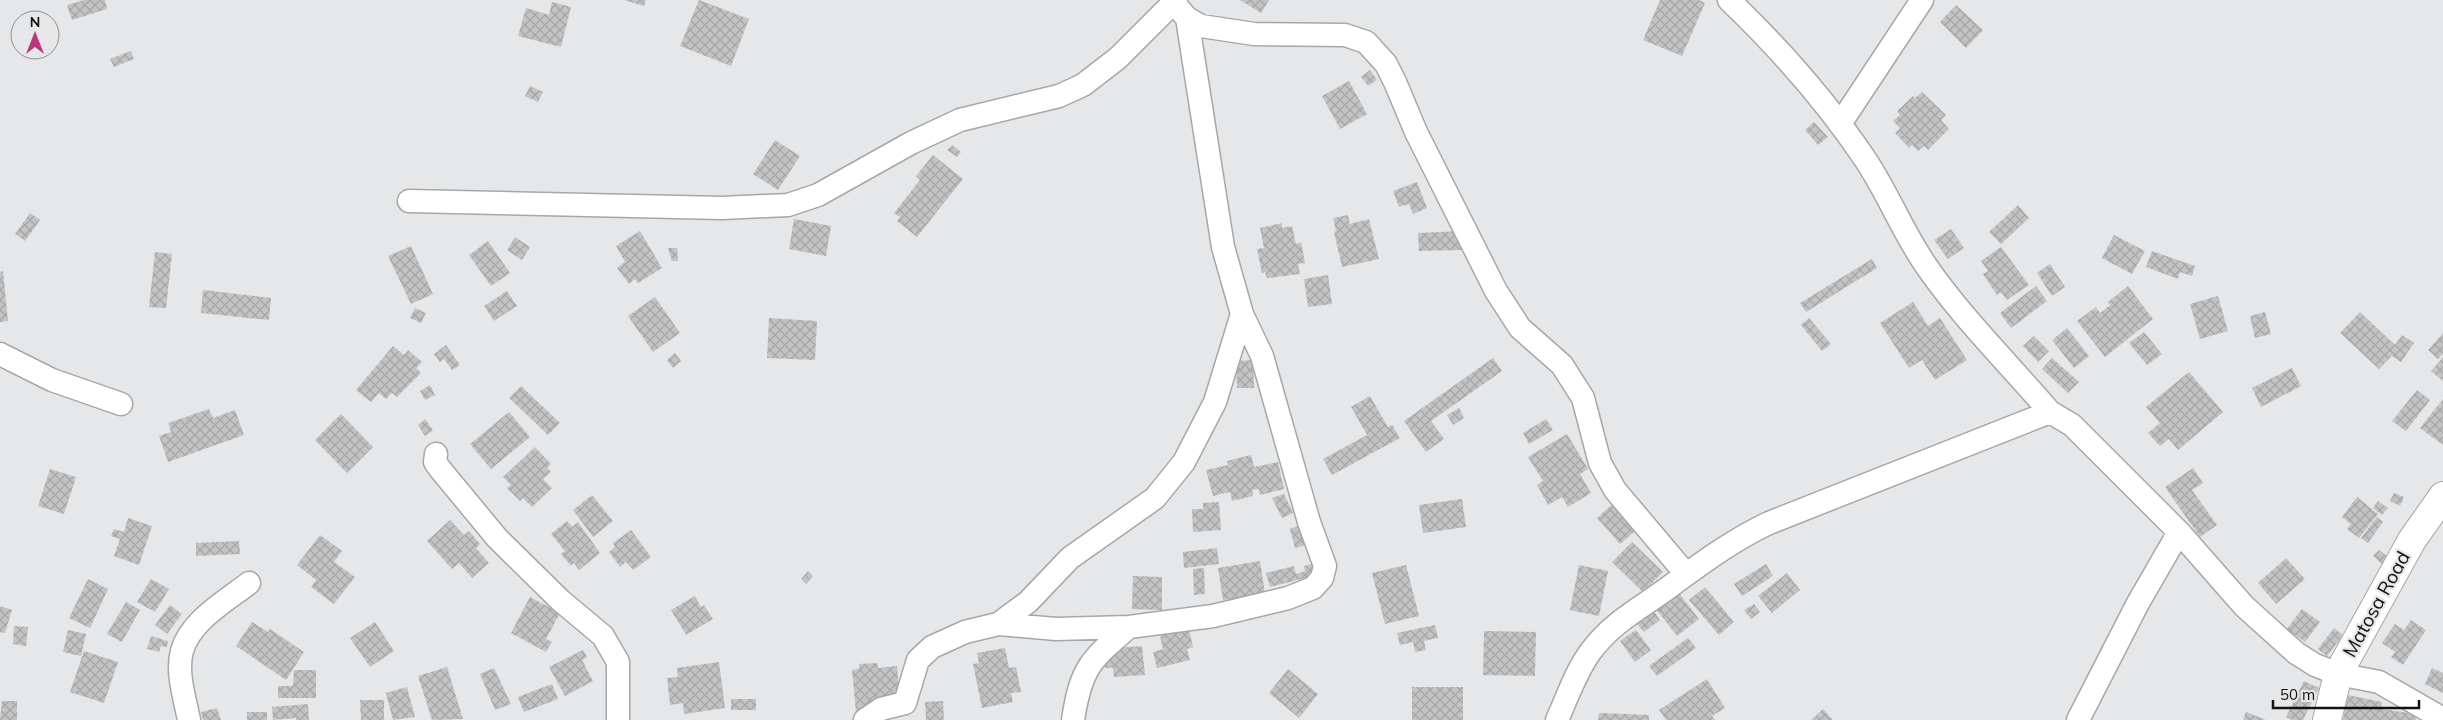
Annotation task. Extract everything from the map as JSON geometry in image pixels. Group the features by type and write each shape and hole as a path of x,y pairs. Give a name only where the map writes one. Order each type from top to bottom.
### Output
{"street":[{"path":"1729,0 1768,38 1840,124 1866,160 1935,278 2050,412 2072,425 2179,532 2244,606 2296,653 2315,665 2338,674 2379,682 2443,719"},
{"path":"1840,124 1922,0"},
{"path":"409,201 722,208 788,205 818,195 911,143 960,120 1059,96 1082,85 1118,58 1177,5"},
{"path":"865,720 881,710 905,703 918,660 932,647 965,632 998,624 1056,629 1130,627 1213,616 1288,598 1313,588 1322,578 1325,566 1309,522 1262,356 1242,314 1223,247 1177,5"},
{"path":"1177,5 1201,26 1254,34 1345,35 1366,42 1386,64 1416,132 1496,291 1520,328 1562,365 1583,398 1600,464 1611,483 1686,574"},
{"path":"998,624 1028,602 1070,558 1155,498 1184,462 1215,402 1242,314"},
{"path":"0,354 52,380 121,404"},
{"path":"1557,720 1589,653 1602,637 1621,619 1746,534 1769,523 2050,412"},
{"path":"436,454 435,462 440,469 497,538 554,594 603,636 618,662 618,720"},
{"name":"Matosa Road","path":"2327,720 2338,674 2408,548 2443,496"},
{"path":"2078,720 2138,603 2179,532"},
{"path":"189,720 181,668 182,651 196,626 248,583"},
{"path":"1073,720 1084,674 1097,655 1130,627"}],"building":[{"path":"84,0 105,0 107,9 72,20 67,5"},
{"path":"624,0 646,0 644,6"},
{"path":"699,0 749,19 731,66 680,46"},
{"path":"1240,0 1269,0 1261,13"},
{"path":"1660,0 1699,0 1705,3 1682,56 1643,40"},
{"path":"552,2 571,7 561,47 518,36 526,8 549,15"},
{"path":"1956,5 1983,30 1966,48 1940,22"},
{"path":"131,51 134,59 114,67 110,59"},
{"path":"1370,70 1377,80 1368,86 1361,77"},
{"path":"1349,81 1367,114 1340,129 1322,96"},
{"path":"530,86 543,92 538,102 525,96"},
{"path":"1922,92 1946,115 1941,120 1949,129 1928,150 1924,146 1918,151 1912,145 1909,148 1895,133 1900,128 1893,121 1900,115 1897,111 1913,96 1915,98"},
{"path":"1814,122 1828,137 1818,145 1805,130"},
{"path":"775,140 800,156 778,190 753,174"},
{"path":"952,145 961,152 957,157 947,150"},
{"path":"933,155 963,179 917,237 897,221 900,217 894,213 920,180 916,176"},
{"path":"1417,182 1427,208 1413,214 1409,204 1399,207 1393,191"},
{"path":"2018,205 2029,218 2001,244 1989,232"},
{"path":"30,213 40,220 25,241 15,234"},
{"path":"1348,215 1350,224 1369,219 1379,259 1342,267 1334,232 1336,231 1333,218"},
{"path":"794,219 831,226 826,256 789,249"},
{"path":"1282,223 1282,228 1292,226 1296,244 1301,242 1305,263 1298,264 1300,274 1267,278 1265,272 1262,273 1257,249 1264,248 1260,228"},
{"path":"1951,229 1964,248 1948,259 1934,240"},
{"path":"640,231 662,268 638,283 635,279 629,284 617,268 625,262 616,246"},
{"path":"1462,231 1462,250 1419,251 1418,233"},
{"path":"2114,235 2145,251 2132,274 2102,258"},
{"path":"515,237 530,247 522,260 507,250"},
{"path":"488,241 510,273 491,286 469,255"},
{"path":"411,246 433,294 411,304 388,256"},
{"path":"2001,247 2029,285 2007,300 2001,292 1997,295 1983,274 1988,271 1981,261"},
{"path":"668,248 677,248 678,261 672,261"},
{"path":"2152,251 2195,266 2192,276 2180,272 2178,279 2146,267"},
{"path":"155,252 172,254 166,308 149,307"},
{"path":"1872,259 1877,268 1806,312 1800,303"},
{"path":"2050,264 2065,287 2052,296 2037,273"},
{"path":"3,271 8,321 0,322 0,272"},
{"path":"1328,275 1332,304 1308,307 1304,279"},
{"path":"2036,286 2047,301 2011,328 2000,313"},
{"path":"2128,286 2153,319 2105,357 2077,321 2096,307 2100,313 2110,305 2108,302"},
{"path":"203,290 271,298 269,320 201,313"},
{"path":"507,291 517,306 494,321 484,306"},
{"path":"2218,296 2228,331 2200,339 2190,304"},
{"path":"655,297 680,333 653,352 628,316"},
{"path":"1913,302 1928,326 1940,318 1967,360 1935,380 1922,360 1909,368 1880,323"},
{"path":"415,308 426,313 421,323 410,318"},
{"path":"2265,312 2271,334 2255,338 2250,316"},
{"path":"2360,312 2395,345 2402,335 2414,343 2401,362 2392,356 2379,369 2340,333"},
{"path":"769,318 817,321 815,360 767,358"},
{"path":"1809,318 1831,344 1822,351 1801,325"},
{"path":"2067,328 2089,356 2074,368 2052,340"},
{"path":"2144,332 2162,354 2147,365 2129,343"},
{"path":"2443,333 2443,354 2438,359 2428,350"},
{"path":"2034,336 2049,351 2038,362 2023,346"},
{"path":"446,345 460,365 452,370 444,359 440,362 434,354"},
{"path":"393,346 404,355 408,350 422,362 416,368 421,373 397,397 392,393 386,399 379,393 371,402 356,390"},
{"path":"675,353 681,361 673,368 667,360"},
{"path":"2443,357 2443,381 2431,371"},
{"path":"1493,358 1502,371 1431,421 1444,439 1426,452 1404,421"},
{"path":"2052,358 2079,382 2068,393 2042,369"},
{"path":"1253,360 1254,388 1237,388 1236,361"},
{"path":"2292,368 2301,386 2261,407 2252,388"},
{"path":"2189,372 2223,412 2178,450 2169,439 2160,446 2148,433 2160,423 2146,407"},
{"path":"430,385 435,395 425,400 420,391"},
{"path":"521,386 560,423 548,435 509,398"},
{"path":"2417,390 2430,400 2406,431 2392,421"},
{"path":"1370,396 1388,427 1392,425 1400,438 1332,475 1323,459 1367,435 1351,407"},
{"path":"2443,399 2443,445 2420,428"},
{"path":"1459,408 1464,418 1453,425 1447,415"},
{"path":"209,409 213,418 235,410 244,435 168,462 159,436 171,432 168,423"},
{"path":"509,412 530,437 491,469 470,444"},
{"path":"341,414 373,447 347,473 315,440"},
{"path":"425,419 433,430 425,436 418,425"},
{"path":"1546,419 1553,430 1529,444 1523,433"},
{"path":"1567,434 1588,469 1580,474 1591,493 1568,507 1562,497 1548,505 1537,485 1543,481 1528,457"},
{"path":"535,447 551,464 547,468 551,472 543,479 552,488 532,507 523,498 520,501 507,488 511,485 503,477"},
{"path":"1251,455 1254,467 1278,462 1284,489 1260,495 1259,489 1252,490 1253,496 1232,501 1230,492 1213,496 1206,470 1228,465 1227,461"},
{"path":"2193,468 2203,483 2192,490 2217,525 2200,537 2165,487"},
{"path":"50,469 76,477 64,514 38,506"},
{"path":"2394,493 2404,497 2400,506 2390,501"},
{"path":"1284,494 1293,513 1282,518 1272,498"},
{"path":"592,495 613,521 593,537 573,510"},
{"path":"2357,497 2378,514 2359,538 2347,529 2351,524 2342,517"},
{"path":"1462,499 1466,527 1423,533 1419,505"},
{"path":"1617,500 1640,527 1620,544 1597,518"},
{"path":"2378,501 2388,508 2382,515 2373,508"},
{"path":"1219,502 1221,530 1193,532 1192,509 1203,509 1203,503"},
{"path":"2377,517 2383,522 2368,543 2361,538"},
{"path":"128,518 152,526 139,565 114,556 120,539 111,536 114,529 124,532"},
{"path":"450,520 464,535 469,531 480,544 476,548 489,563 472,578 459,563 452,569 427,541"},
{"path":"567,521 572,527 578,522 600,553 579,570 574,563 571,566 561,554 565,551 551,534"},
{"path":"1301,525 1306,545 1295,548 1290,529"},
{"path":"631,530 651,557 633,570 626,562 620,567 609,552 615,547 613,543"},
{"path":"320,535 342,551 334,562 355,577 334,604 311,587 316,580 297,565"},
{"path":"239,541 240,554 196,556 196,543"},
{"path":"1632,542 1663,572 1643,592 1612,562"},
{"path":"1217,548 1219,564 1184,568 1183,552"},
{"path":"2379,550 2388,557 2382,564 2373,556"},
{"path":"2286,558 2305,579 2276,604 2258,583"},
{"path":"1260,561 1265,594 1223,600 1218,568"},
{"path":"1315,563 1317,575 1270,587 1266,573 1294,566 1296,574 1305,571 1304,566"},
{"path":"1766,564 1773,576 1742,596 1734,584"},
{"path":"1406,565 1419,616 1385,624 1372,573"},
{"path":"1579,565 1608,571 1599,616 1570,610"},
{"path":"1204,568 1205,594 1194,595 1193,569"},
{"path":"808,571 813,576 806,584 801,579"},
{"path":"1787,573 1800,590 1772,613 1758,596"},
{"path":"1133,576 1162,577 1162,610 1132,609"},
{"path":"88,579 108,589 90,628 69,618"},
{"path":"151,579 169,589 155,612 137,602"},
{"path":"1705,587 1734,622 1719,635 1689,600"},
{"path":"1678,592 1699,619 1677,636 1656,609"},
{"path":"695,596 701,607 704,605 713,619 686,635 671,610"},
{"path":"530,597 560,613 546,639 552,642 546,652 511,633"},
{"path":"126,602 140,610 122,642 107,634"},
{"path":"1754,604 1760,612 1751,619 1744,610"},
{"path":"170,605 182,614 167,634 155,625"},
{"path":"0,606 12,610 5,633 0,632"},
{"path":"2302,609 2320,622 2305,642 2287,629"},
{"path":"1653,610 1660,620 1644,632 1636,623"},
{"path":"2411,620 2426,630 2403,665 2391,657 2395,652 2382,643 2395,624 2404,630"},
{"path":"252,622 268,632 270,629 304,652 286,680 236,646"},
{"path":"375,622 394,651 370,667 350,638"},
{"path":"1435,625 1438,638 1424,641 1426,650 1415,652 1413,642 1400,645 1397,633"},
{"path":"14,626 28,627 26,646 13,644"},
{"path":"2334,628 2343,635 2327,656 2318,649"},
{"path":"1189,629 1193,647 1187,649 1190,660 1157,668 1153,652 1163,649 1160,636"},
{"path":"68,630 86,634 81,656 63,652"},
{"path":"1636,630 1651,650 1635,662 1620,641"},
{"path":"1484,631 1536,632 1535,676 1483,675"},
{"path":"151,636 168,641 167,647 161,646 159,652 147,649"},
{"path":"1688,638 1696,648 1657,676 1649,666"},
{"path":"1142,646 1145,675 1114,677 1113,668 1105,668 1104,649"},
{"path":"1005,648 1009,668 1016,667 1021,692 1011,693 1013,702 982,708 973,664 979,663 977,653"},
{"path":"583,650 587,657 582,660 593,681 565,696 549,667"},
{"path":"84,651 118,662 104,703 70,692"},
{"path":"719,662 725,708 684,714 683,703 670,705 667,678 678,677 677,668"},
{"path":"877,663 878,668 897,666 900,701 872,711 856,713 852,670 859,669 859,664"},
{"path":"447,667 463,719 432,720 418,676"},
{"path":"494,668 511,704 495,710 480,674"},
{"path":"2432,668 2443,673 2443,693 2425,684"},
{"path":"1288,669 1318,694 1299,718 1269,693"},
{"path":"294,670 316,670 316,698 278,698 278,686 293,686"},
{"path":"1707,679 1725,708 1712,716 1715,720 1666,720 1659,710"},
{"path":"2304,681 2319,688 2303,720 2292,720 2286,717"},
{"path":"552,684 558,699 524,712 518,697"},
{"path":"407,687 415,717 393,720 386,693"},
{"path":"1412,687 1463,687 1463,720 1412,720"},
{"path":"2348,695 2382,702 2381,709 2417,714 2416,720 2343,720"},
{"path":"731,699 756,699 756,710 731,710"},
{"path":"360,700 384,700 384,720 361,720"},
{"path":"2,701 17,701 17,720 0,720"},
{"path":"943,701 944,720 926,720 925,702"},
{"path":"308,704 309,720 296,720 296,718 273,720 272,707"},
{"path":"217,708 221,720 203,720 201,712"},
{"path":"1823,709 1833,720 1811,720"},
{"path":"247,712 267,712 267,720 247,720"},
{"path":"2246,712 2266,720 2243,720"},
{"path":"1599,713 1649,715 1649,720 1598,720"}]}
